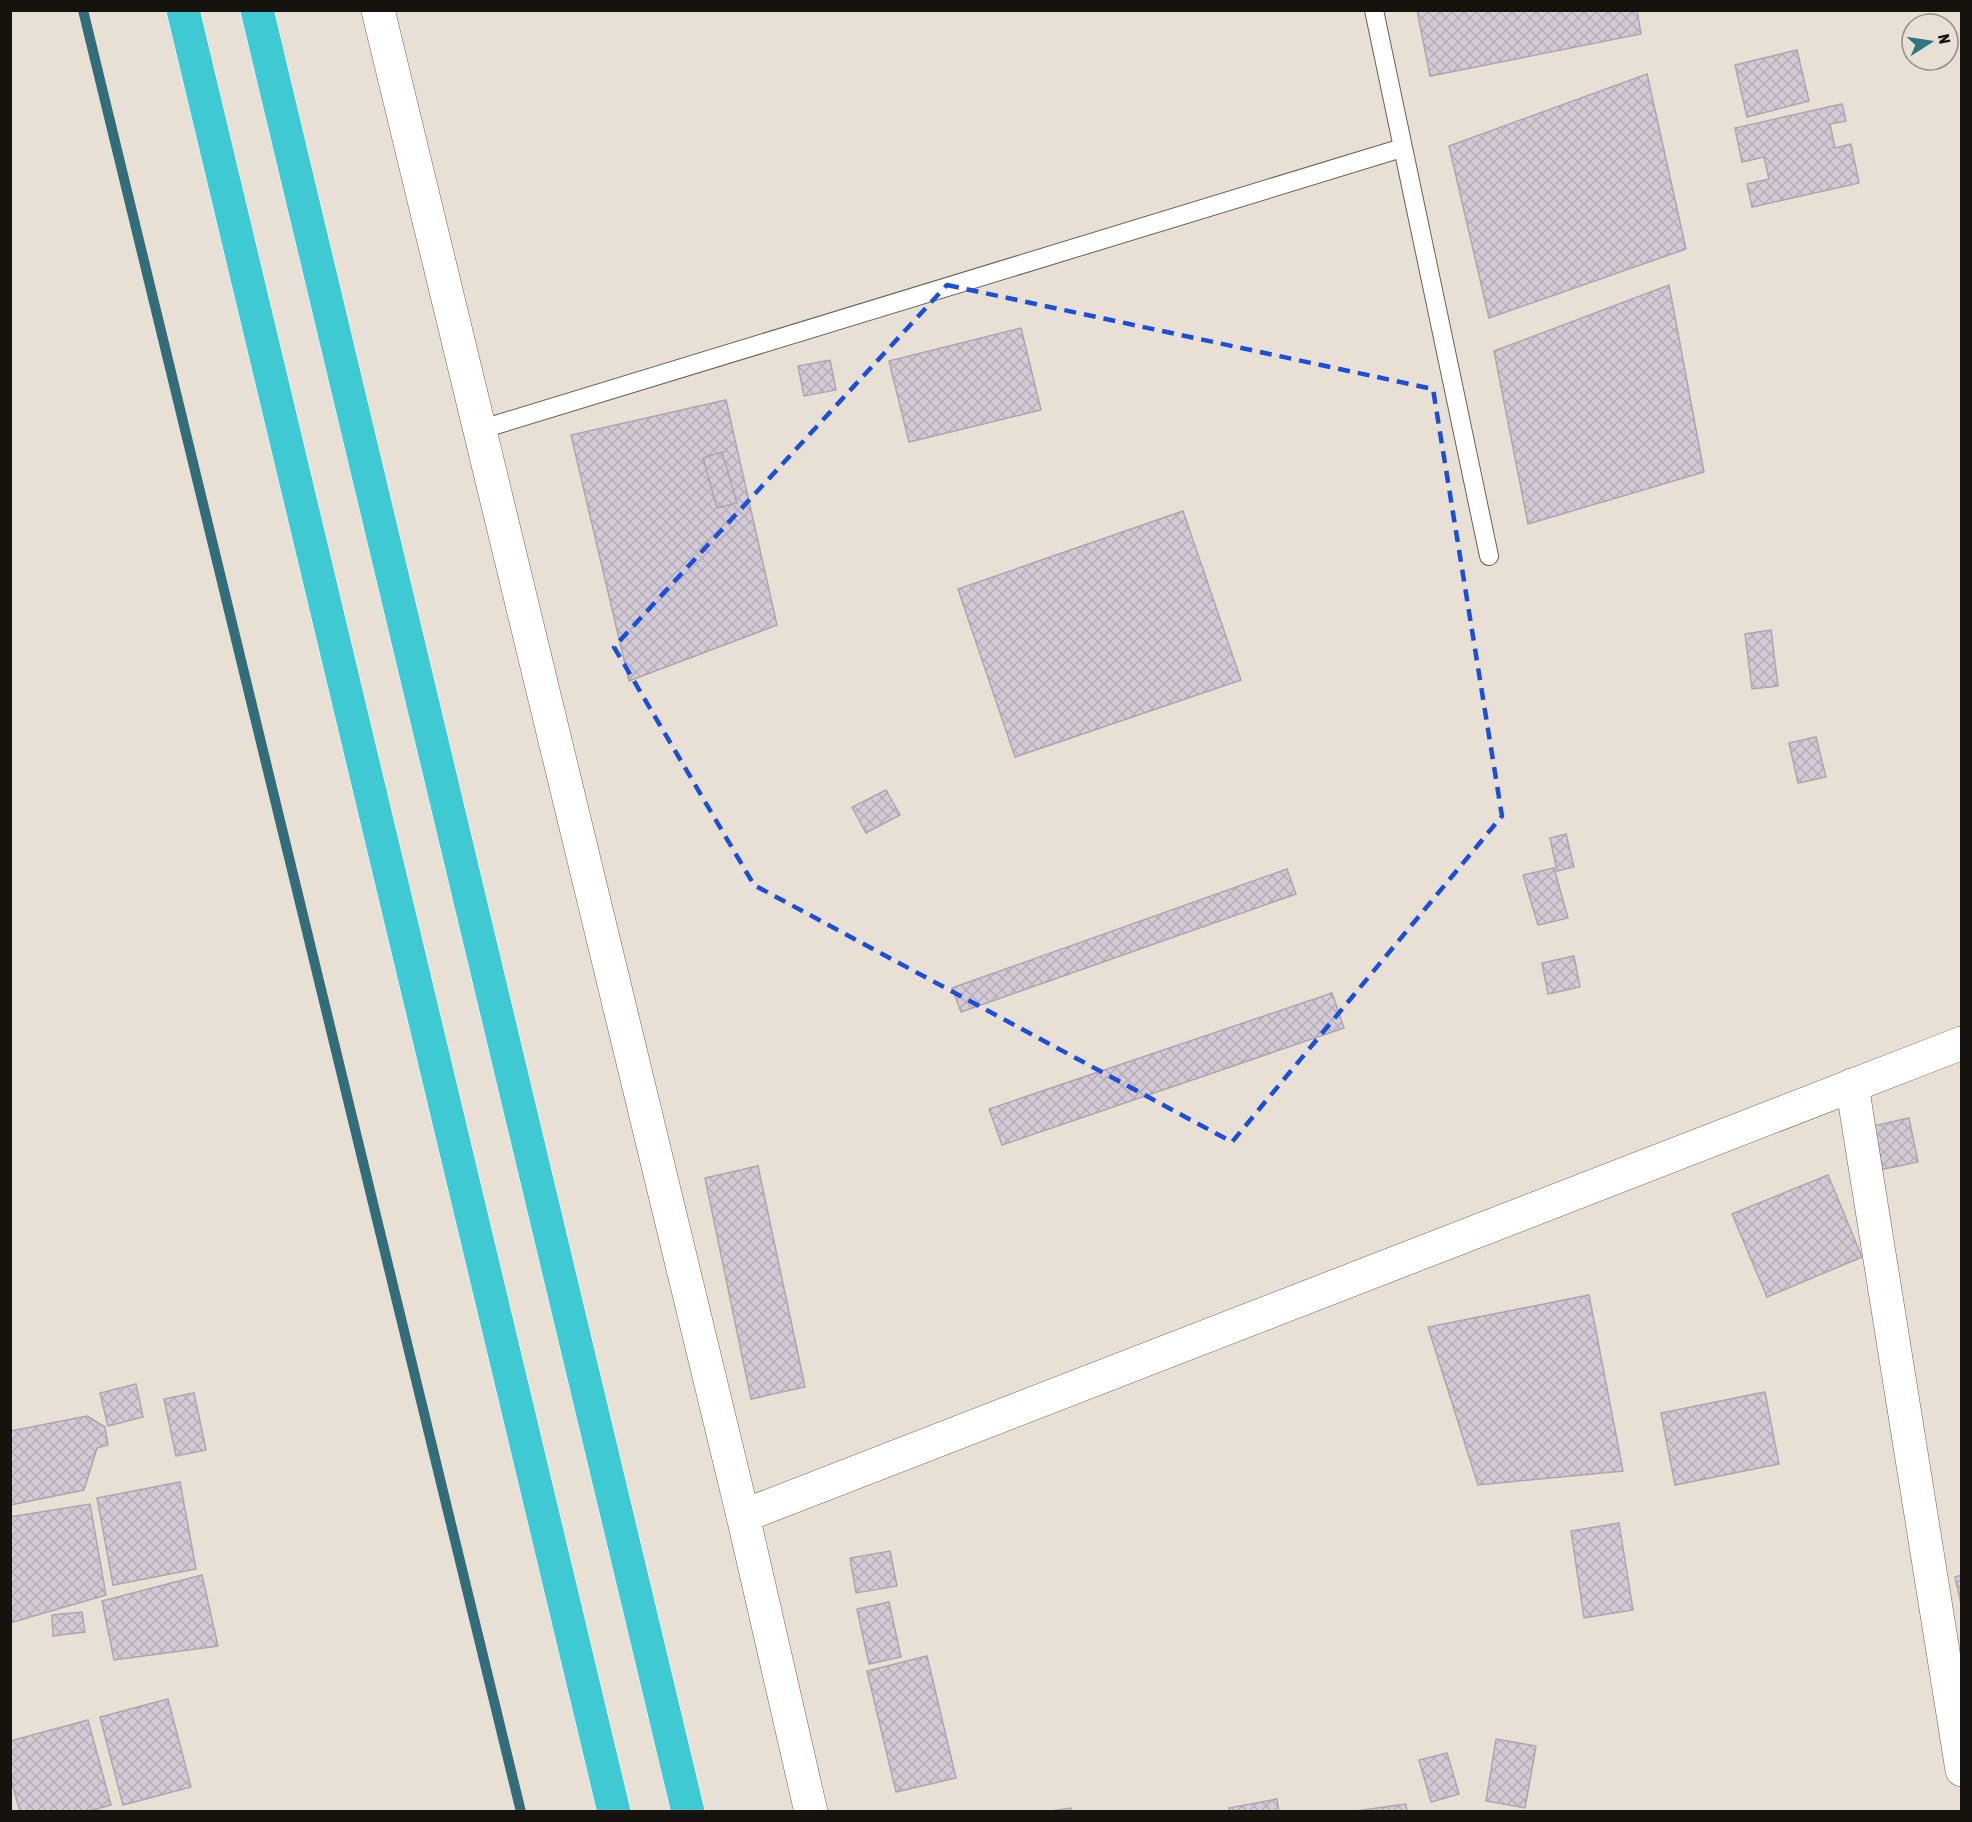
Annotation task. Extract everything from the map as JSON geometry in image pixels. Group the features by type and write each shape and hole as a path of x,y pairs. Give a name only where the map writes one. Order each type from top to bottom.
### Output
{"highway":[{"path":"183,10 614,1812"},
{"path":"257,10 688,1812"}],"street":[{"path":"378,10 743,1516 811,1812"},
{"path":"743,1516 1962,1044"},
{"path":"1852,1085 1962,1770"}],"lane":[{"path":"1374,10 1489,556"},
{"path":"479,430 1402,148"}],"highlighted area":[{"path":"947,285 1433,389 1502,816 1232,1142 754,885 614,647"}],"building":[{"path":"1417,10 1637,10 1641,34 1430,76"},
{"path":"1797,50 1809,101 1747,117 1735,65"},
{"path":"1647,74 1686,249 1489,318 1449,146"},
{"path":"1842,104 1846,121 1830,124 1835,148 1851,144 1859,183 1752,207 1747,184 1769,179 1764,157 1742,162 1735,128"},
{"path":"1669,285 1704,472 1528,524 1494,351"},
{"path":"1021,328 1041,410 909,442 889,361"},
{"path":"830,360 836,390 804,396 798,366"},
{"path":"726,400 777,625 629,681 571,435"},
{"path":"722,452 737,503 717,508 703,458"},
{"path":"1183,511 1241,680 1015,757 958,589"},
{"path":"1771,630 1778,686 1752,689 1745,634"},
{"path":"1816,737 1826,777 1798,783 1789,743"},
{"path":"886,790 900,815 866,833 852,807"},
{"path":"1566,834 1574,867 1557,871 1550,838"},
{"path":"1554,868 1568,918 1538,925 1523,875"},
{"path":"1287,869 1296,894 961,1012 952,988"},
{"path":"1574,956 1580,987 1548,994 1542,963"},
{"path":"1332,993 1344,1028 1002,1145 989,1109"},
{"path":"1909,1118 1918,1162 1869,1172 1860,1129"},
{"path":"758,1166 805,1387 751,1399 705,1178"},
{"path":"1828,1175 1862,1257 1767,1297 1732,1214"},
{"path":"1589,1295 1623,1471 1478,1485 1428,1327"},
{"path":"136,1384 143,1417 108,1426 100,1393"},
{"path":"1765,1392 1779,1464 1675,1485 1661,1413"},
{"path":"194,1393 206,1450 176,1456 164,1399"},
{"path":"87,1416 105,1427 108,1445 97,1448 84,1490 10,1505 10,1431"},
{"path":"180,1482 196,1569 113,1585 97,1498"},
{"path":"90,1504 106,1595 10,1623 10,1517"},
{"path":"1619,1523 1633,1610 1584,1618 1571,1531"},
{"path":"890,1551 897,1586 856,1593 850,1558"},
{"path":"202,1575 218,1646 114,1660 102,1601"},
{"path":"1962,1575 1962,1608 1955,1577"},
{"path":"889,1602 901,1657 869,1664 857,1609"},
{"path":"82,1612 85,1632 53,1636 52,1615"},
{"path":"927,1656 956,1778 896,1792 867,1671"},
{"path":"168,1699 191,1787 123,1805 100,1717"},
{"path":"88,1720 111,1805 86,1812 20,1812 10,1776 10,1741"},
{"path":"1496,1739 1536,1746 1525,1808 1486,1801"},
{"path":"1447,1753 1459,1794 1431,1802 1419,1760"},
{"path":"1277,1799 1279,1812 1230,1812 1229,1808"},
{"path":"1406,1804 1407,1812 1355,1811"},
{"path":"1071,1808 1071,1812 1043,1812"}],"waterway":[{"path":"83,10 521,1812"}]}
